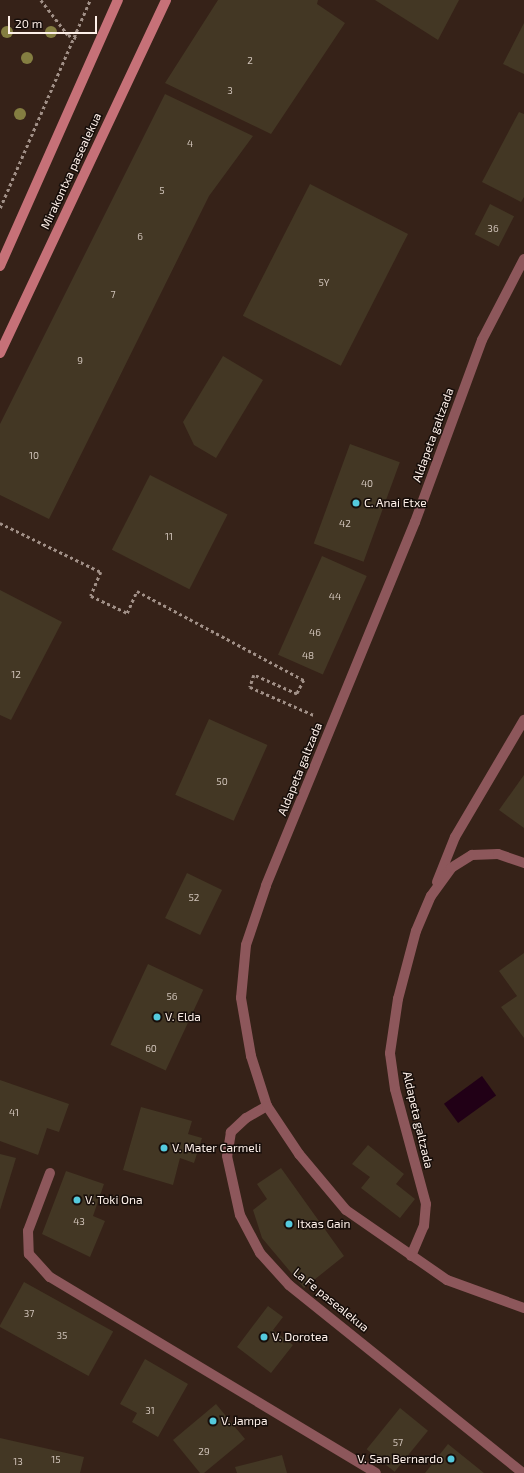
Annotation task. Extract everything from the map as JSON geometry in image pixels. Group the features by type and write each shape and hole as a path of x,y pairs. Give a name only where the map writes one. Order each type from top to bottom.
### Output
{"main road":[{"name":"Mirakontxa pasealekua","path":"0,266 118,0"},
{"name":"Mirakontxa pasealekua","path":"0,353 166,0"}],"street":[{"name":"Aldapeta galtzada","path":"524,259 482,340 415,522 266,886 246,945 241,998 251,1056 267,1106 299,1154 346,1210 448,1280 524,1308"},
{"name":"Aldapeta galtzada","path":"411,1256 424,1226 426,1204 395,1089 390,1053 398,999 416,931 455,837 524,720"},
{"name":"Aldapeta galtzada","path":"431,896 451,868 472,855 498,854 524,863"},
{"name":"La Fe pasealekua","path":"267,1106 246,1118 231,1132 227,1156 240,1215 260,1252 289,1285 523,1473"},
{"path":"50,1173 28,1231 29,1254 50,1277 376,1473"}],"path":[{"path":"41,0 68,35 76,38"},
{"path":"0,208 76,38 90,0"},
{"path":"0,523 101,572 91,596 128,613 137,591 304,680 297,694 254,675 250,687 333,722"}],"shaded area":[{"path":"482,1076 496,1095 458,1123 444,1104"}],"building":[{"path":"218,0 318,0 317,4 345,23 271,134 165,83"},
{"path":"375,0 459,0 438,40"},
{"path":"524,23 524,74 503,64"},
{"path":"165,94 253,136 209,196 49,519 0,495 0,424"},
{"path":"519,112 524,114 524,197 521,202 482,182"},
{"path":"310,184 408,234 341,366 243,316"},
{"path":"490,204 514,216 499,247 475,234"},
{"path":"223,356 263,380 216,458 194,445 183,422"},
{"name":"C. Anai Etxe","path":"350,444 400,462 364,562 314,544"},
{"path":"150,475 228,514 189,589 112,550"},
{"path":"322,556 367,576 323,675 278,655"},
{"path":"0,590 62,622 11,720 0,715"},
{"path":"209,719 267,745 234,821 175,795"},
{"path":"524,775 524,828 499,810"},
{"path":"187,873 222,890 200,935 165,918"},
{"path":"524,953 524,1038 501,1007 517,996 499,971"},
{"name":"V. Elda","path":"148,964 203,990 166,1070 110,1045"},
{"path":"0,1080 69,1104 59,1132 47,1128 38,1155 0,1141"},
{"name":"V. Mater Carmeli","path":"141,1107 192,1121 188,1134 202,1138 194,1163 180,1158 173,1185 123,1170"},
{"path":"368,1145 404,1174 396,1184 415,1199 400,1218 361,1188 370,1177 352,1164"},
{"path":"0,1154 16,1158 0,1210"},
{"name":"Itxas Gain","path":"281,1168 344,1256 304,1288 262,1238 253,1210 267,1199 257,1184"},
{"name":"V. Toki Ona","path":"66,1171 104,1184 93,1216 105,1221 90,1257 42,1234"},
{"path":"24,1282 113,1331 88,1376 0,1327"},
{"name":"V. Dorotea","path":"268,1306 283,1317 273,1330 293,1345 271,1373 237,1347"},
{"path":"145,1359 188,1384 158,1437 132,1422 137,1413 120,1404"},
{"name":"V. Jampa","path":"216,1404 245,1439 204,1473 200,1473 173,1440"},
{"path":"400,1408 428,1431 395,1472 367,1449"},
{"path":"0,1438 84,1457 80,1473 0,1473"},
{"name":"V. San Bernardo","path":"448,1444 484,1473 425,1473"},
{"path":"282,1455 287,1473 237,1473 235,1467"}],"place":[{"name":"C. Anai Etxe","path":"356,503"},
{"name":"V. Elda","path":"157,1017"},
{"name":"V. Mater Carmeli","path":"164,1148"},
{"name":"V. Toki Ona","path":"77,1200"},
{"name":"Itxas Gain","path":"289,1224"},
{"name":"V. Dorotea","path":"264,1337"},
{"name":"V. Jampa","path":"213,1421"},
{"name":"V. San Bernardo","path":"451,1459"}]}
